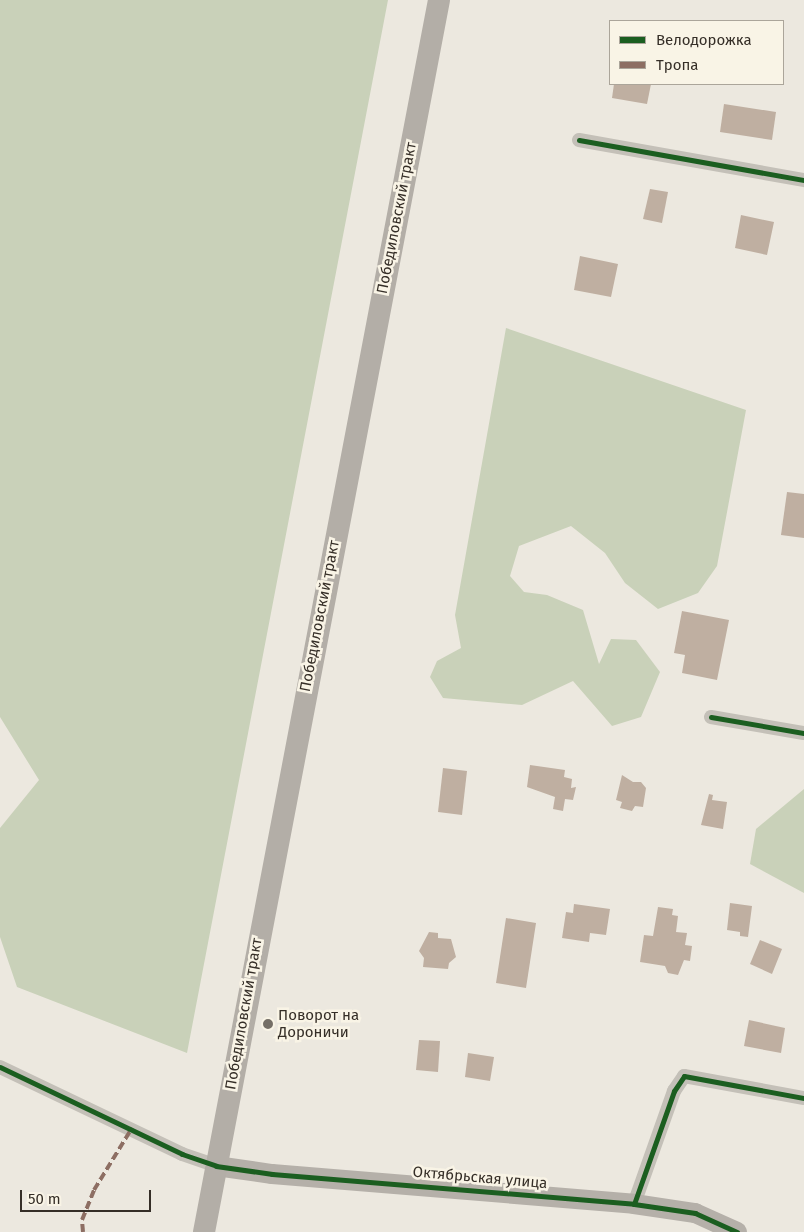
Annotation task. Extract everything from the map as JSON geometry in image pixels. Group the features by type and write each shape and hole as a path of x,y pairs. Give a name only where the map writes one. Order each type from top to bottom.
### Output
{"main road":[{"name":"Победиловский тракт","path":"204,1232 439,0"}],"street":[{"path":"579,140 804,180"},
{"path":"711,717 804,733"},
{"path":"0,1067 182,1154 216,1166"},
{"path":"634,1204 674,1091 684,1076 804,1098"},
{"name":"Октябрьская улица","path":"216,1166 272,1174 634,1204 695,1213 737,1232"}],"green space":[{"path":"0,0 388,0 187,1053 17,987 0,937 0,828 39,780 0,717"},
{"path":"506,328 746,410 717,566 698,593 658,609 625,583 605,553 571,526 519,546 510,576 524,592 547,595 583,610 599,664 611,639 636,640 660,672 641,717 612,726 573,681 522,705 443,698 430,677 437,661 461,648 455,615"},
{"path":"804,789 804,893 750,864 756,829"}],"building":[{"path":"614,85 651,85 647,104 612,98"},
{"path":"724,104 776,112 772,140 720,132"},
{"path":"650,189 668,192 662,223 643,219"},
{"path":"741,215 774,222 767,255 735,248"},
{"path":"580,256 618,264 611,297 574,290"},
{"path":"787,492 804,494 804,538 781,535"},
{"path":"682,611 729,620 717,680 682,673 685,655 674,653"},
{"path":"530,765 565,770 564,777 572,779 571,788 576,787 573,800 565,799 563,811 553,809 555,797 527,787"},
{"path":"443,768 467,771 462,815 438,812"},
{"path":"622,775 633,782 641,782 646,788 643,807 635,806 632,811 620,808 622,802 616,800"},
{"path":"709,794 713,795 712,800 727,802 723,829 701,825"},
{"path":"730,903 752,906 748,937 740,936 740,932 727,930"},
{"path":"574,904 610,909 606,935 590,933 589,942 562,938 566,912 573,913"},
{"path":"658,907 673,909 672,915 678,916 676,932 687,933 685,945 692,946 690,961 684,960 678,975 668,973 665,966 640,962 644,935 653,936"},
{"path":"506,918 536,923 526,988 496,983"},
{"path":"429,932 438,933 438,938 451,939 456,957 449,963 448,969 423,967 424,958 419,951"},
{"path":"760,940 782,949 772,974 750,964"},
{"path":"749,1020 785,1028 781,1053 744,1046"},
{"path":"419,1040 440,1041 438,1072 416,1070"},
{"path":"468,1053 494,1057 490,1081 465,1077"}],"marked path":[{"path":"83,1232 82,1220 94,1190 132,1128"}],"cycle path":[{"path":"579,140 804,180"},
{"path":"711,717 804,733"},
{"path":"0,1067 182,1154 216,1166 272,1174 634,1204 695,1213 737,1232"},
{"path":"634,1204 674,1091 684,1076 804,1098"}],"place":[{"name":"Поворот на Дороничи","path":"268,1024"}]}
